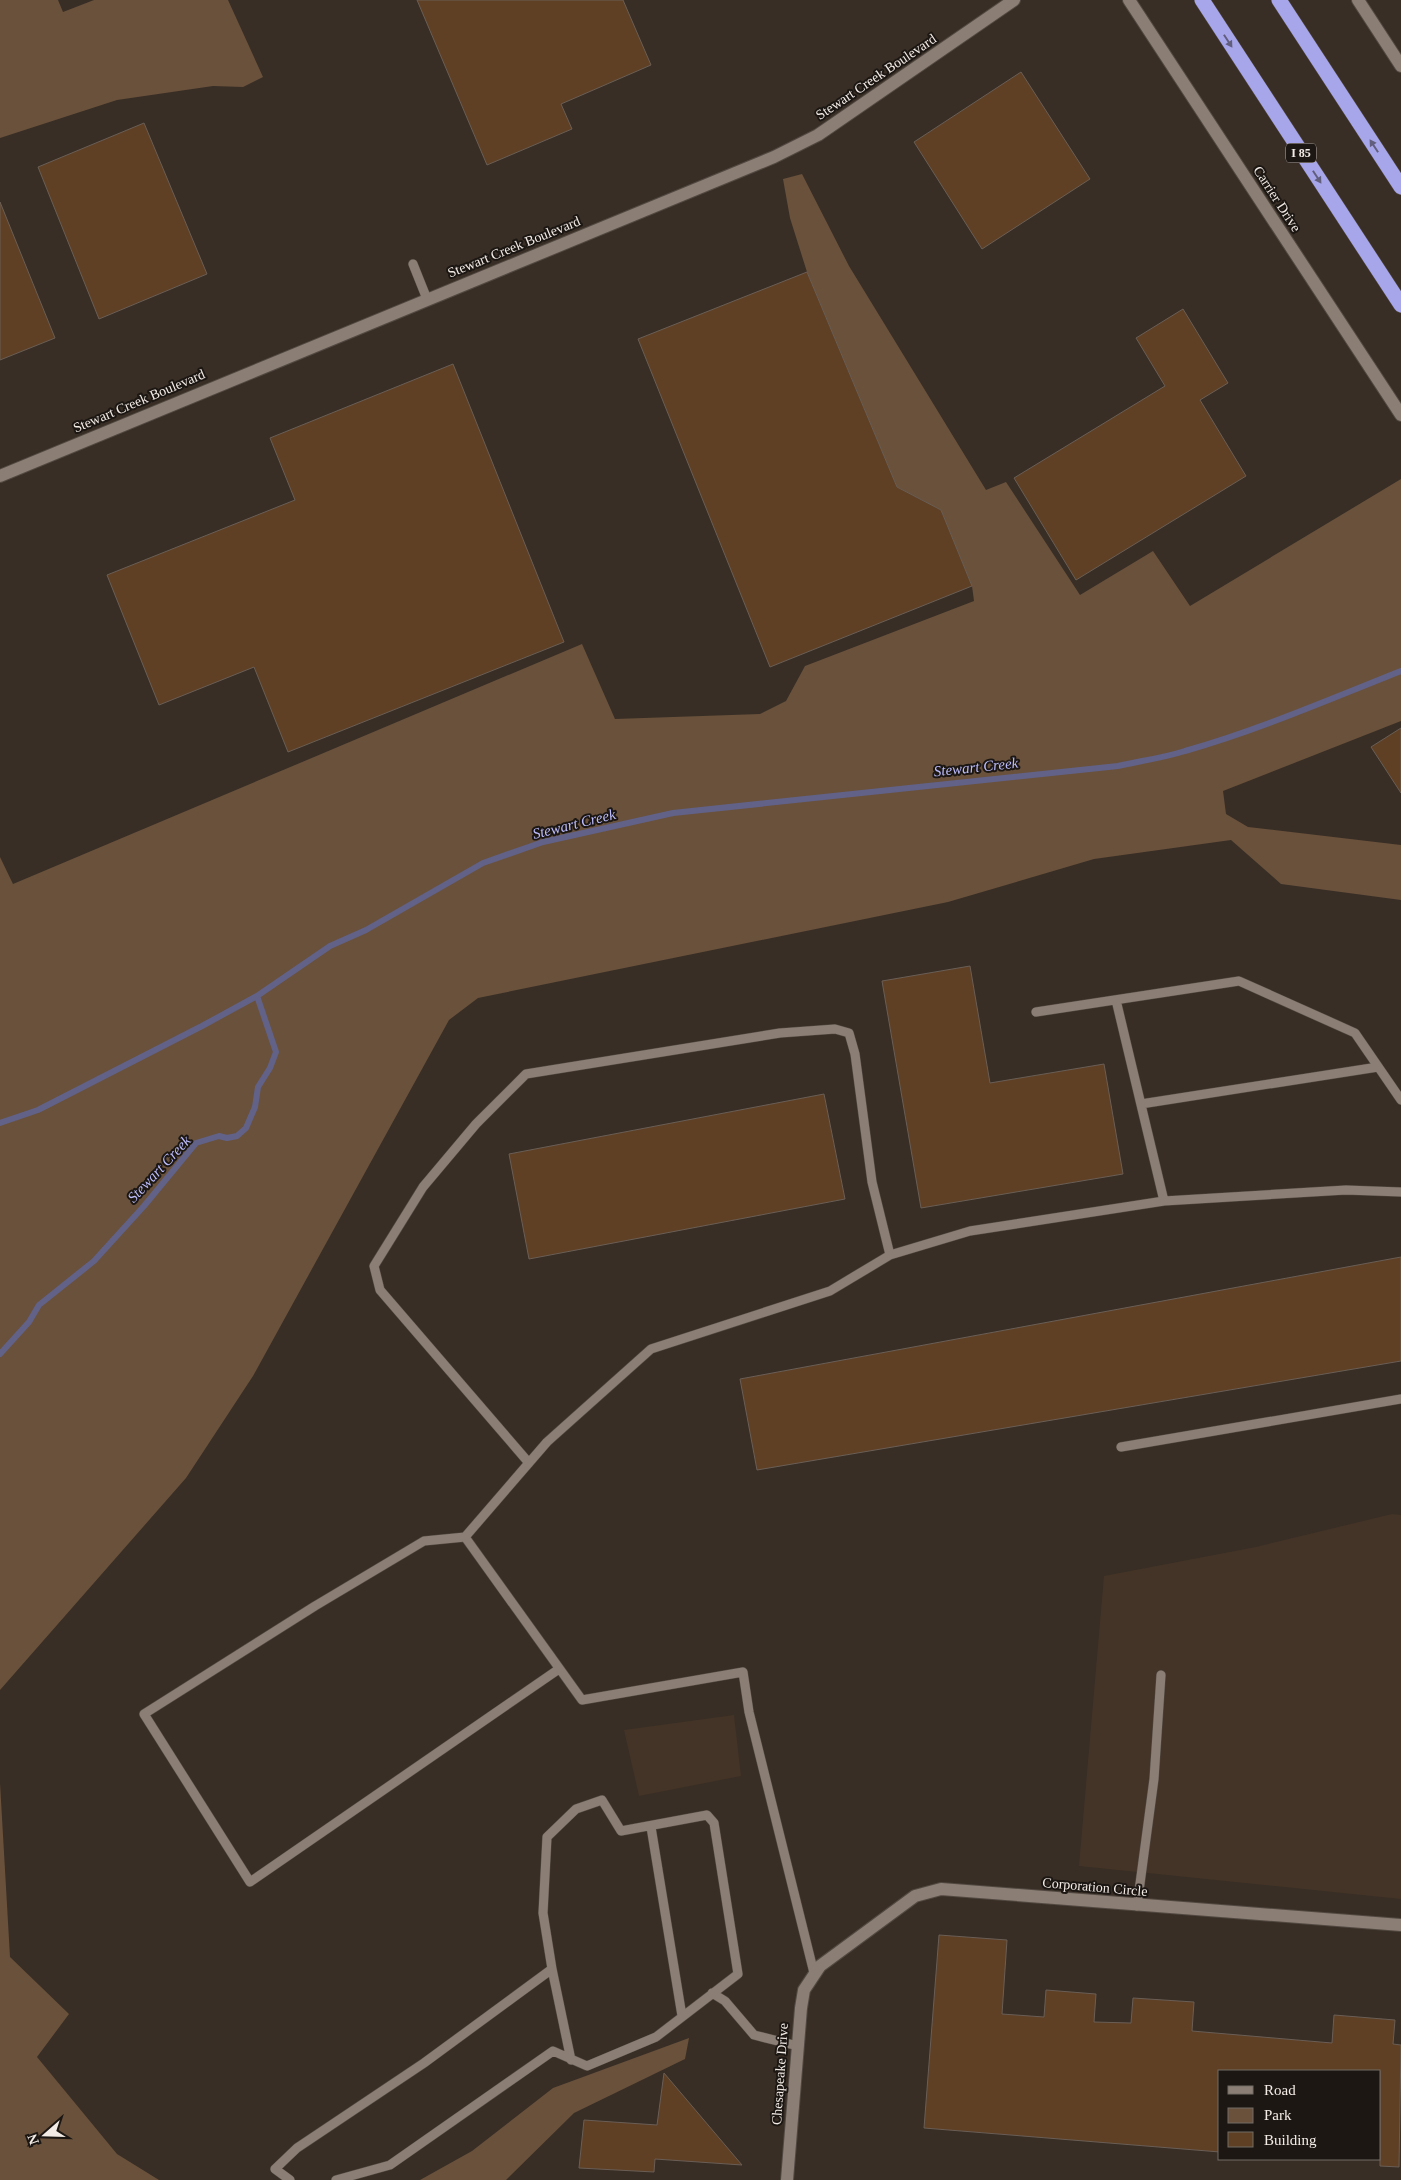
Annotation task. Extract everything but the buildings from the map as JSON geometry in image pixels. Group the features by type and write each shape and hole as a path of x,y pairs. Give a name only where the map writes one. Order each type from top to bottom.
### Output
{"highway":[{"name":"I 85","path":"1202,0 1401,305"},
{"path":"1279,0 1401,187"}],"street":[{"name":"Stewart Creek Boulevard","path":"0,476 774,157 818,135 1014,0"},
{"name":"Carrier Drive","path":"1129,0 1401,415"},
{"path":"1358,0 1401,66"},
{"name":"Corporation Circle","path":"814,1974 915,1896 923,1892 941,1889 1137,1906 1401,1925"},
{"name":"Chesapeake Drive","path":"787,2180 804,1990 814,1974"}],"lane":[{"path":"413,264 427,299"},
{"path":"1036,1012 1239,981 1355,1033 1401,1100"},
{"path":"1116,1000 1164,1201"},
{"path":"529,1463 380,1290 374,1266 423,1187 476,1124 526,1074 780,1033 835,1029 850,1033 856,1054 872,1182 890,1255"},
{"path":"1140,1104 1378,1067"},
{"path":"559,1669 250,1882 144,1714 315,1606 424,1541 464,1537 548,1442 651,1349 830,1291 890,1255 970,1231 1164,1201 1346,1190 1401,1192"},
{"path":"1121,1448 1401,1399"},
{"path":"464,1537 582,1700 743,1672 749,1712 814,1974"},
{"path":"1137,1906 1154,1779 1161,1675"},
{"path":"336,2180 390,2165 553,2051 571,2060 587,2066 656,2037 738,1974 714,1823 706,1815 621,1832 602,1800 576,1810 547,1837 544,1912 552,1969 571,2060"},
{"path":"651,1827 682,2016"},
{"path":"290,2180 275,2169 296,2148 424,2063 552,1969"},
{"path":"712,1993 724,2001 754,2035 798,2046"}],"shaded area":[{"path":"1392,1514 1401,1515 1401,1899 1079,1866 1104,1576 1256,1547"},
{"path":"734,1715 741,1776 639,1796 624,1730"}],"green space":[{"path":"0,0 58,0 63,12 94,0 228,0 263,77 243,87 213,86 117,100 0,138"},
{"path":"802,174 849,266 986,490 1006,482 1080,595 1153,551 1190,606 1401,479 1401,721 1223,791 1226,814 1248,827 1401,845 1401,900 1281,884 1231,840 1094,859 948,902 478,998 449,1020 253,1376 186,1478 0,1690 0,857 13,884 582,644 615,719 760,714 786,701 805,666 974,601 972,586 941,510 897,487 807,272 790,218 783,179"},
{"path":"0,1783 10,1957 69,2014 37,2057 117,2154 159,2180 0,2180"},
{"path":"689,2038 685,2059 574,2113 506,2180 420,2180 472,2151 553,2088"}],"waterway":[{"name":"Stewart Creek","path":"0,1123 38,1110 202,1026 257,996 330,946 366,930 483,863 543,842 673,813 1118,766 1160,758 1240,734 1401,671"},
{"name":"Stewart Creek","path":"0,1354 29,1322 39,1305 94,1261 144,1206 196,1143 219,1136 227,1138 237,1136 246,1128 255,1107 258,1087 270,1068 276,1052 257,996"}]}
